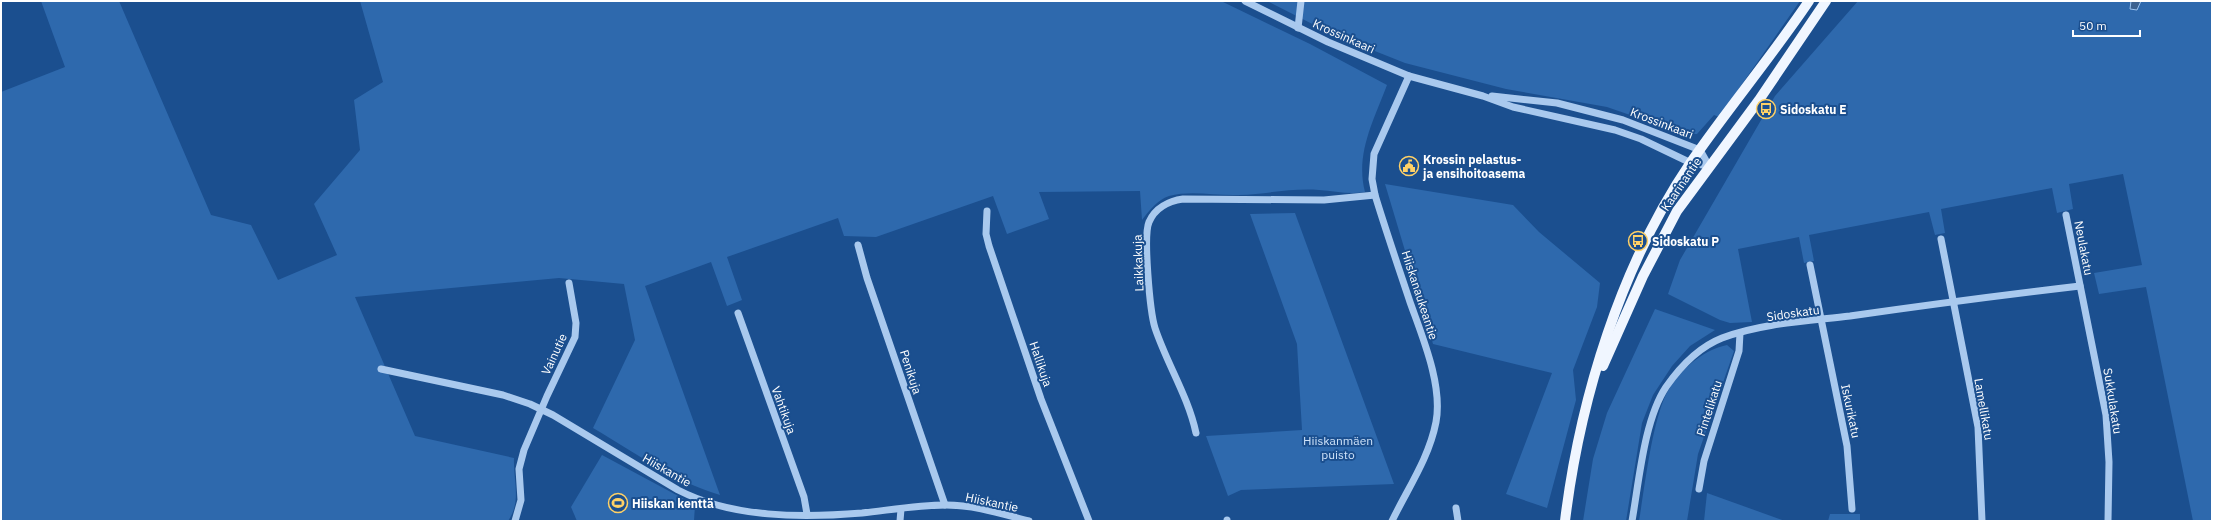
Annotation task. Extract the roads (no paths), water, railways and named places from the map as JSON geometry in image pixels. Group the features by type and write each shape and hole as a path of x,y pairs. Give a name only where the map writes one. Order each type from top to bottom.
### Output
{"main road":[{"name":"Kaarinantie","path":"1564,521 1568,491 1602,348 1625,287 1647,238 1691,163 1809,1"},
{"name":"Kaarinantie","path":"1589,401 1611,347 1677,211 1763,93 1826,1"}],"street":[{"name":"Krossinkaari","path":"1245,1 1328,42 1409,76 1483,96 1513,107 1635,137 1691,163 1709,166"},
{"path":"1298,28 1302,1"},
{"name":"Hiiskanaukeantie","path":"1392,521 1427,454 1436,421 1438,404 1436,386 1424,344 1375,195 1372,179 1374,154 1409,76"},
{"name":"Krossinkaari","path":"1483,96 1557,103 1615,118 1700,150 1709,166"},
{"name":"Laikkakuja","path":"1196,433 1190,411 1153,319 1147,235 1152,217 1168,203 1183,199 1324,200 1375,195"},
{"name":"Hallikuja","path":"987,211 986,234 989,246 1041,399 1089,521"},
{"name":"Neulakatu","path":"2066,215 2080,286"},
{"name":"Lamellikatu","path":"1941,240 1978,427 1982,521"},
{"name":"Penikuja","path":"858,245 867,278 945,505"},
{"name":"Iskurikatu","path":"1810,265 1847,446 1852,509"},
{"name":"Vainutie","path":"515,521 521,500 519,475 520,461 575,337 576,323 569,283"},
{"name":"Sidoskatu","path":"1632,521 1650,426 1657,404 1665,388 1686,363 1698,353 1722,338 1740,333 1821,320 2080,286"},
{"name":"Sukkulakatu","path":"2080,286 2108,431 2108,521"},
{"name":"Vahtikuja","path":"738,313 804,497 807,514"},
{"name":"Pintelikatu","path":"1699,489 1704,461 1739,351 1740,333"},
{"name":"Hiiskantie","path":"381,369 503,395 542,409 693,497 723,507 773,513 807,514 860,513 945,505 985,510 1029,521"},
{"path":"1456,508 1458,521"},
{"path":"900,521 901,509"},
{"path":"773,513 773,521"}],"place":[{"name":"Sidoskatu E","path":"1766,109"},
{"name":"Krossin pelastus- ja ensihoitoasema","path":"1409,166"},
{"name":"Sidoskatu P","path":"1638,241"},
{"name":"Hiiskan kenttä","path":"618,503"}],"park label":[{"name":"Hiiskanmäen puisto","path":"1338,447"}]}
